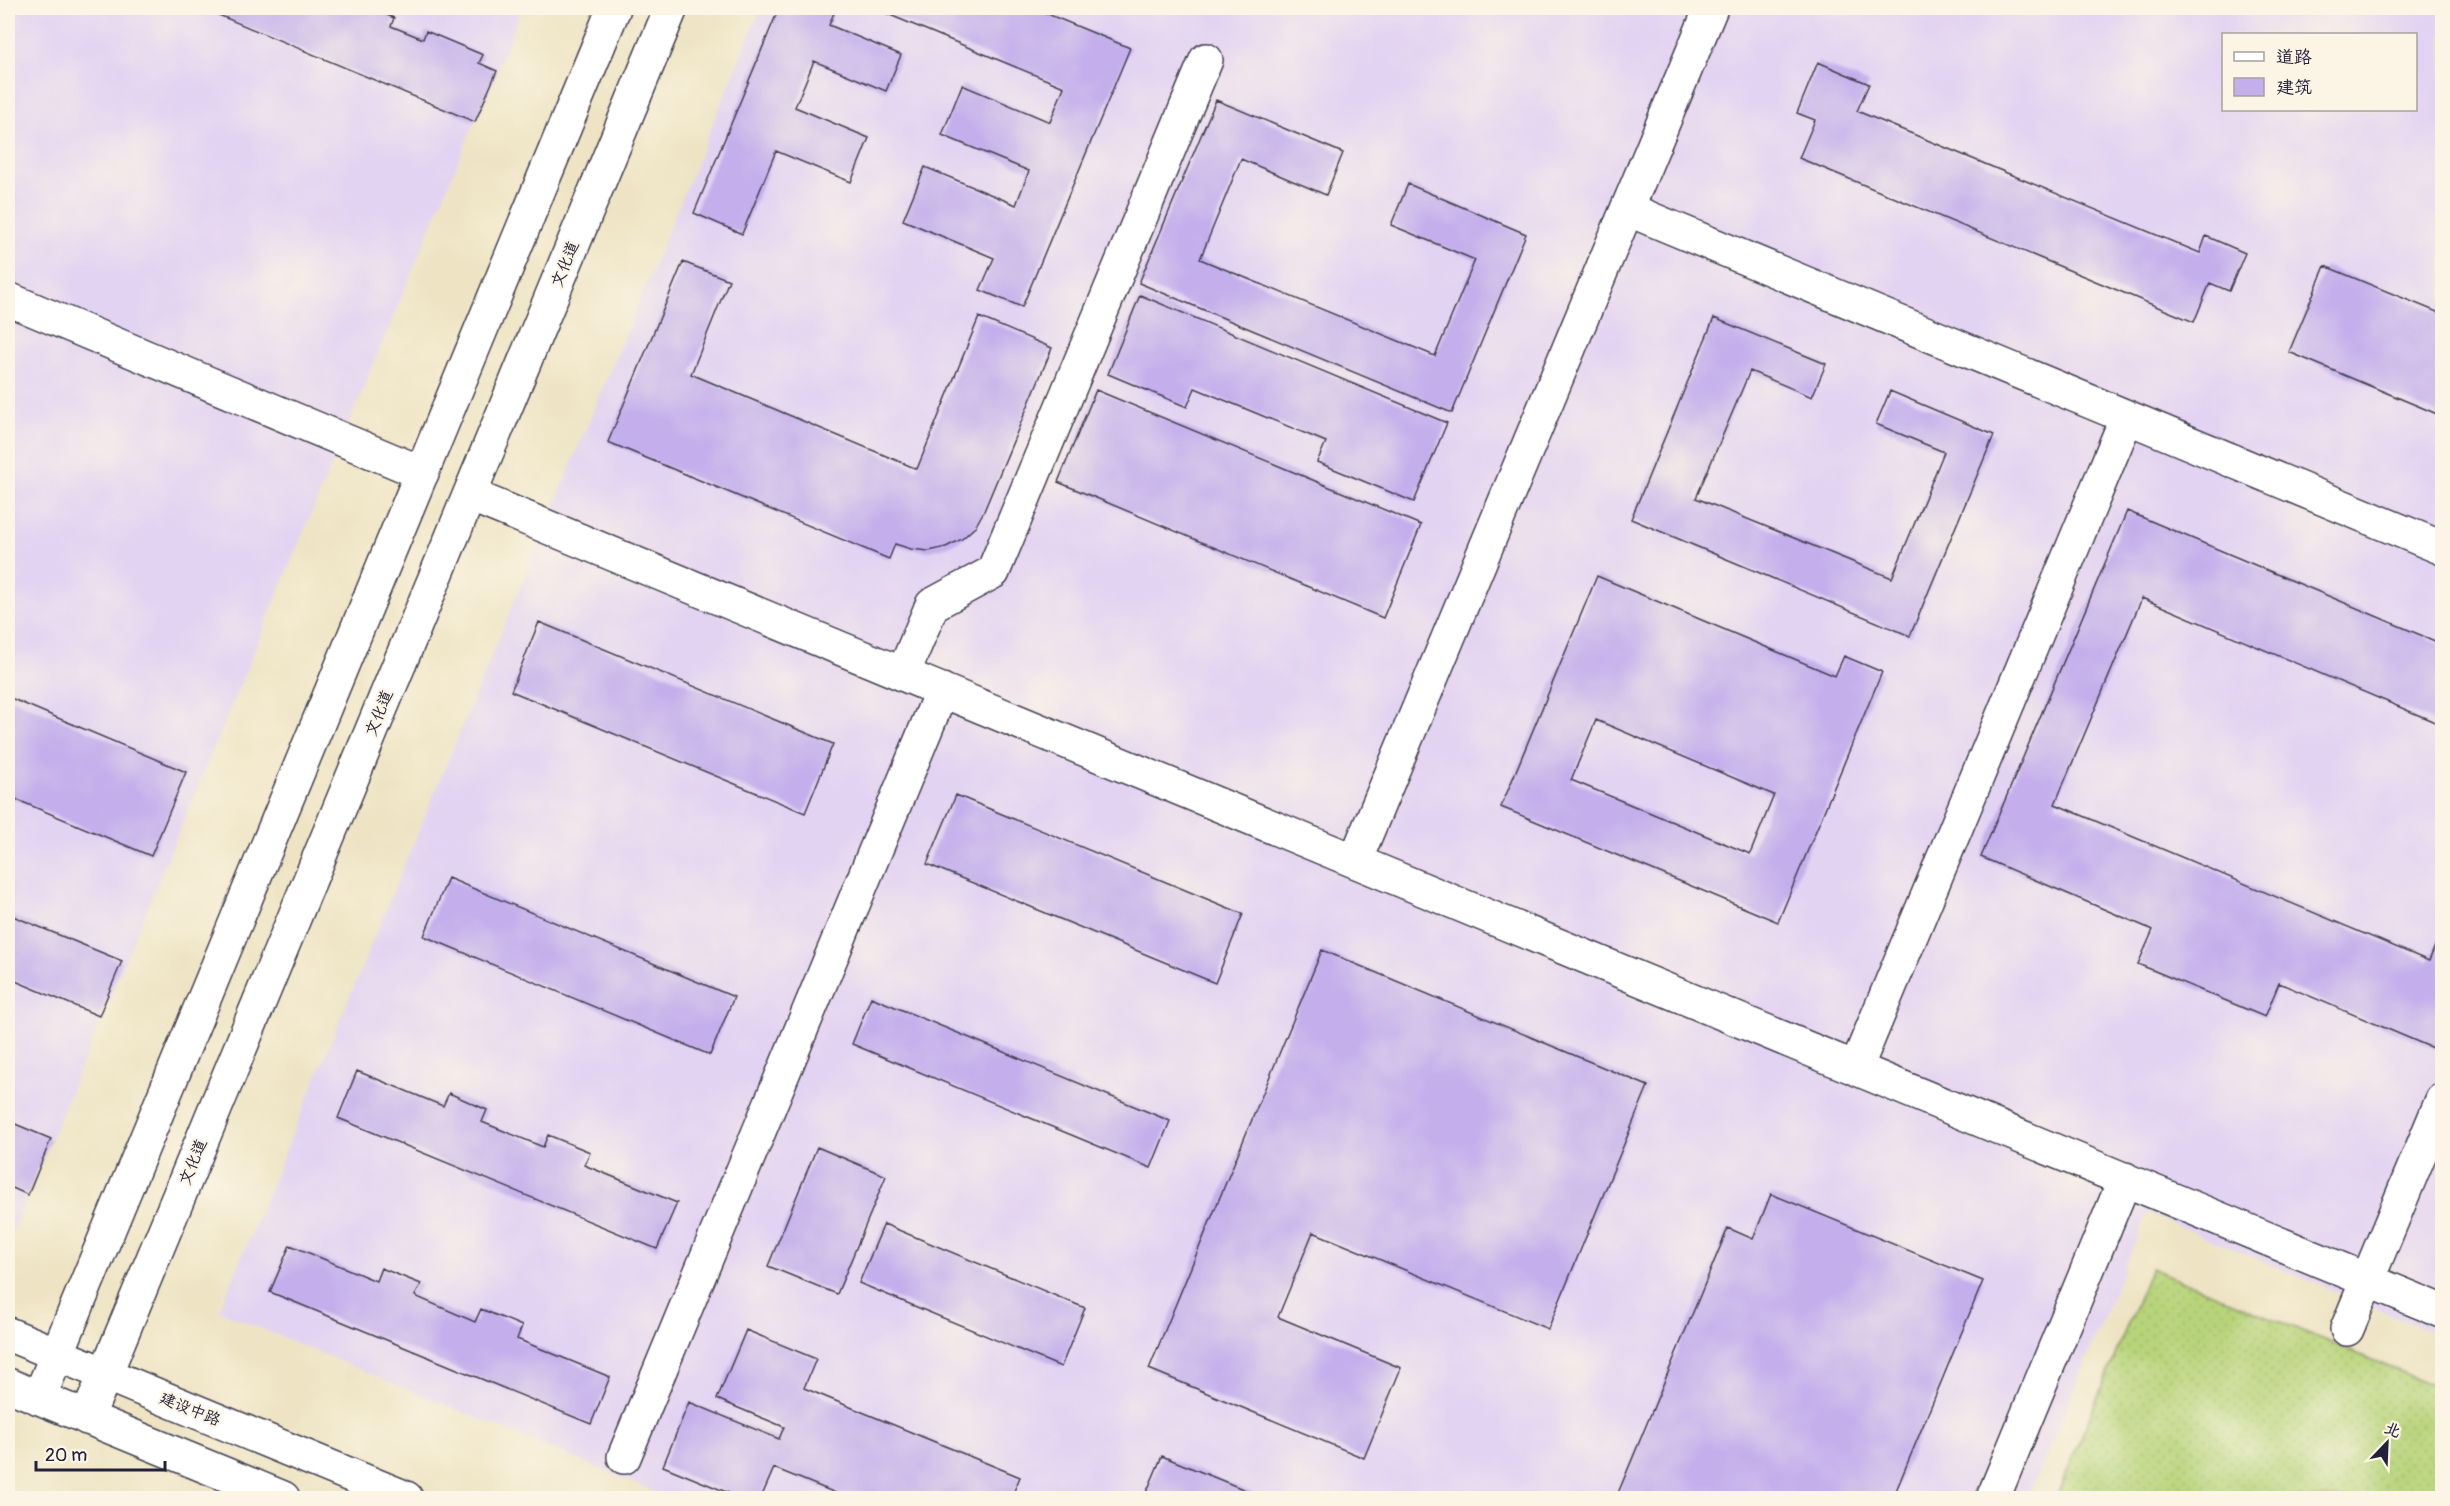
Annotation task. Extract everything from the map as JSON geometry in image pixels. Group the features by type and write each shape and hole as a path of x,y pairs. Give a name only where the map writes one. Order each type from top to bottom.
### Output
{"main road":[{"path":"39,1398 614,8"},
{"name":"文化道","path":"87,1418 671,8"},
{"path":"1355,861 1711,8"},
{"path":"903,674 932,605 993,572 1206,60"},
{"path":"1627,209 2442,549"},
{"path":"8,299 422,473"},
{"path":"1856,1068 2127,417"},
{"path":"470,495 2442,1311"},
{"path":"624,1457 942,690"},
{"path":"2347,1329 2442,1100"},
{"path":"1993,1498 2125,1179"},
{"name":"建设中路","path":"8,1334 406,1498"},
{"path":"8,1386 283,1498"}],"shaded area":[{"path":"8,8 522,8 9,1239 8,1238"},
{"path":"761,8 2442,8 2442,1336 2147,1213 2028,1498 670,1498 219,1311"}],"green space":[{"path":"2151,1268 2442,1389 2442,1498 2056,1498"}],"building":[{"path":"202,8 370,8 394,18 391,26 423,39 426,31 483,55 479,63 497,71 475,122"},
{"path":"779,8 836,8 829,25 901,55 886,91 814,61 795,107 869,138 851,182 776,151 742,234 694,213"},
{"path":"873,8 1033,8 1130,48 1022,307 980,290 994,258 903,220 925,167 1016,205 1029,171 942,135 962,85 1050,122 1064,87"},
{"path":"1818,62 1869,84 1857,111 2200,253 2206,236 2245,253 2229,291 2210,283 2194,322 1799,158 1815,120 1797,113"},
{"path":"1216,100 1343,153 1326,195 1241,159 1200,259 1435,356 1475,260 1391,225 1408,184 1526,234 1452,413 1139,283"},
{"path":"683,262 729,280 691,374 917,469 979,317 1052,348 984,511 975,527 962,539 946,547 929,551 895,544 889,559 608,442"},
{"path":"2325,266 2442,314 2442,416 2289,352"},
{"path":"1140,295 1447,423 1414,502 1317,462 1326,442 1195,388 1187,407 1108,374"},
{"path":"1714,318 1826,364 1812,397 1750,371 1696,498 1892,578 1944,452 1876,424 1890,391 1994,435 1910,636 1631,519"},
{"path":"1096,390 1421,525 1383,618 1058,482"},
{"path":"2127,511 2442,644 2442,725 2142,598 2055,804 2429,961 2442,929 2442,1052 2279,983 2265,1017 2138,964 2153,930 1981,857"},
{"path":"1597,576 1835,676 1844,656 1882,672 1778,922 1501,807","holes":["1596,720 1774,795 1750,854 1571,780"]},
{"path":"539,622 833,744 805,813 511,691"},
{"path":"8,697 186,772 151,856 8,796"},
{"path":"956,795 1243,914 1215,983 927,864"},
{"path":"448,878 734,997 710,1055 424,936"},
{"path":"8,914 122,961 99,1016 8,978"},
{"path":"1322,950 1648,1086 1548,1329 1313,1232 1278,1317 1401,1368 1364,1458 1149,1369"},
{"path":"871,997 1170,1121 1151,1168 852,1044"},
{"path":"357,1071 443,1106 449,1093 487,1110 482,1122 543,1147 548,1135 590,1152 584,1165 677,1203 657,1249 338,1118"},
{"path":"8,1121 51,1139 28,1195 8,1186"},
{"path":"817,1147 886,1176 837,1294 768,1266"},
{"path":"1771,1194 1983,1281 1893,1498 1616,1498 1728,1228 1753,1239"},
{"path":"884,1224 1085,1308 1061,1367 859,1283"},
{"path":"290,1245 376,1281 381,1268 421,1284 415,1296 475,1322 481,1309 522,1326 517,1339 610,1377 591,1424 270,1292"},
{"path":"746,1330 816,1359 804,1388 1020,1477 1011,1498 848,1498 774,1468 761,1498 741,1498 663,1466 689,1402 779,1439 784,1427 717,1399"},
{"path":"1162,1456 1265,1498 1144,1498"}]}
